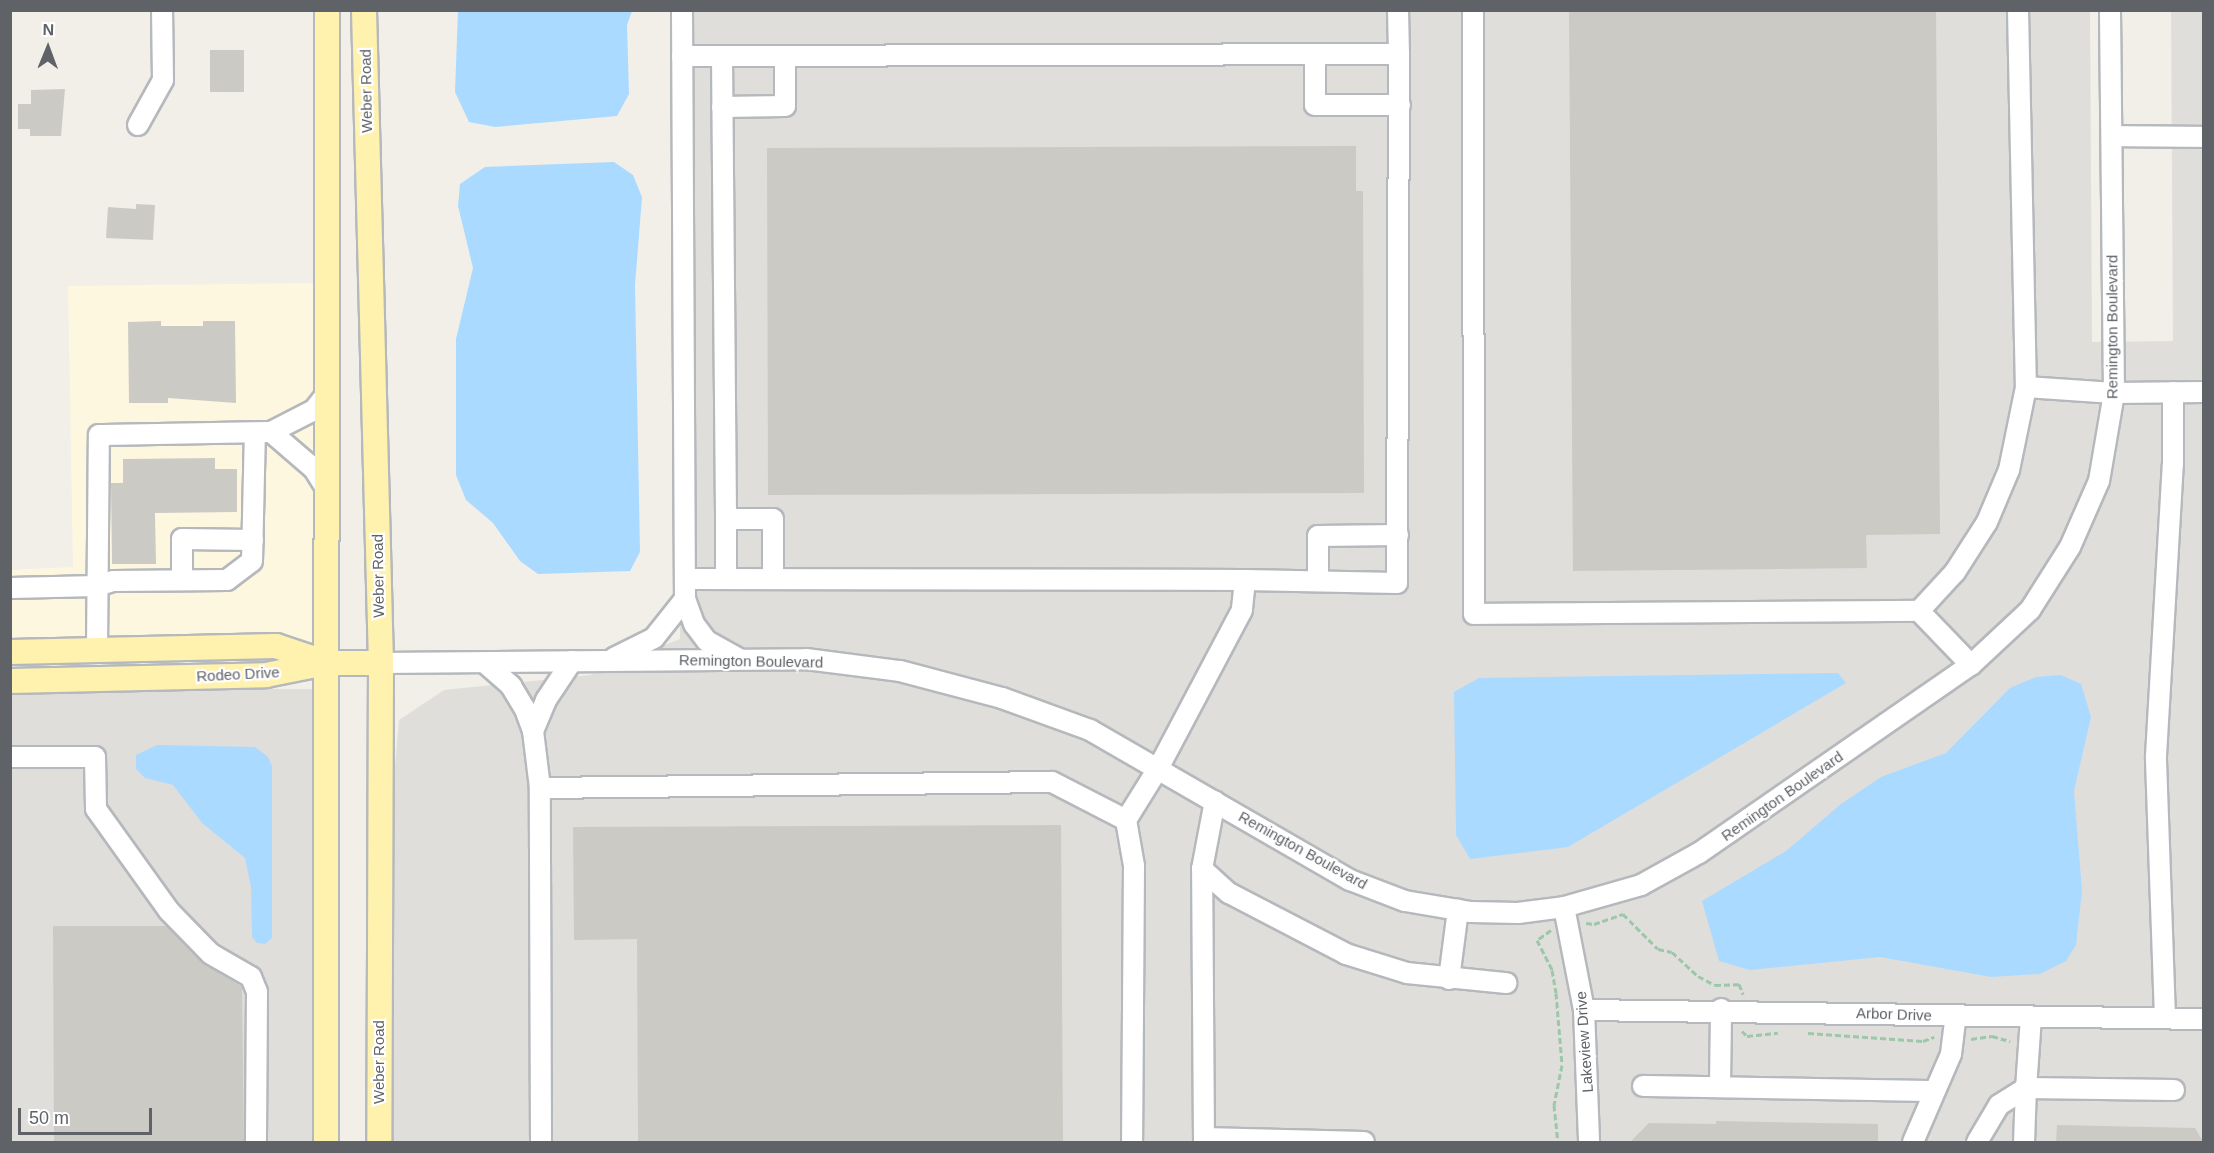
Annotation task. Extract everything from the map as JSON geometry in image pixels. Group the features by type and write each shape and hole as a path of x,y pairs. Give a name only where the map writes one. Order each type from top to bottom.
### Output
{"main road":[{"path":"326,1143 327,10"},
{"name":"Weber Road","path":"364,10 381,663 379,1143"},
{"name":"Rodeo Drive","path":"10,652 276,646 326,663"},
{"name":"Remington Boulevard","path":"326,663 381,663"},
{"name":"Rodeo Drive","path":"10,681 275,675 326,663"}],"street":[{"path":"138,125 163,80 162,10"},
{"path":"682,10 685,599 694,624 707,641 739,659"},
{"path":"685,579 1245,579 1397,583 1400,105 1398,10"},
{"path":"1473,10 1474,614 1919,611 1971,665"},
{"path":"1919,611 1955,572 1987,522 2009,470 2026,387 2018,10"},
{"name":"Remington Boulevard","path":"381,663 806,660 951,682 1090,730 1159,767 1350,880 1405,901 1458,910 1518,913 1564,907 1641,885 1699,853 1971,665 2030,610 2070,547 2099,481 2114,393 2110,10"},
{"path":"682,56 1399,54"},
{"path":"1315,55 1315,105 1400,105"},
{"path":"722,56 726,579"},
{"path":"722,107 785,106 785,56"},
{"path":"2112,136 2204,137"},
{"path":"2026,387 2114,393 2204,392"},
{"path":"2165,1018 2156,756 2173,464 2173,392"},
{"path":"98,650 99,435 263,432 314,410 325,396"},
{"path":"263,432 314,469 326,488"},
{"path":"10,588 98,586 112,581 227,580 252,561 263,432"},
{"path":"726,519 773,519 773,579"},
{"path":"1318,581 1318,536 1398,535"},
{"path":"182,580 182,539 253,540"},
{"path":"1132,1143 1134,866 1126,820 1159,767 1242,610 1245,579"},
{"path":"609,661 654,638 685,599"},
{"path":"532,731 546,700 572,661"},
{"path":"485,663 511,686 532,731 540,788 541,1143"},
{"path":"10,757 95,757 96,809 108,826 169,911 211,954 251,977 257,992 256,1143"},
{"path":"540,788 1052,782 1126,820"},
{"path":"1215,801 1202,870 1204,1140 1364,1143"},
{"path":"1202,870 1229,893 1346,954 1407,973 1506,983"},
{"name":"Lakeview Drive","path":"1564,907 1584,1010 1588,1143"},
{"path":"1449,979 1458,910"},
{"path":"1720,1085 1721,1009"},
{"name":"Arbor Drive","path":"1584,1010 1721,1009 2204,1019"},
{"path":"1913,1143 1951,1054 1956,1015"},
{"path":"2024,1143 2031,1017"},
{"path":"1643,1086 1720,1085 1934,1091"},
{"path":"1977,1143 1999,1105 2026,1088 2174,1090"}],"path":[{"path":"1585,923 1594,924 1623,914 1658,949 1672,952 1698,976 1715,985 1739,984 1743,992"},
{"path":"1545,931 1537,940 1552,970 1562,1065 1554,1105 1558,1143"},
{"path":"1741,1027 1747,1036 1787,1030"},
{"path":"1803,1032 1923,1041 1945,1038"},
{"path":"1968,1038 1992,1036 2013,1040"}],"shaded area":[{"path":"678,11 2090,11 2092,342 2173,341 2171,11 2203,11 2203,1142 383,1142 391,813 399,720 444,690 590,675 680,639"},
{"path":"318,283 322,651 11,645 10,570 73,567 68,286"},
{"path":"10,689 313,689 313,1142 10,1142"}],"water":[{"path":"458,11 632,11 627,25 629,94 617,116 495,127 469,122 455,92"},
{"path":"614,162 633,175 642,197 635,285 640,552 630,571 538,574 520,561 493,523 466,500 456,475 456,339 473,268 458,206 460,184 485,167"},
{"path":"1838,673 1846,683 1568,847 1470,859 1456,835 1454,692 1479,678"},
{"path":"2061,675 2081,684 2091,717 2074,791 2082,891 2076,945 2066,961 2040,974 1991,977 1880,957 1750,970 1719,961 1702,901 1786,851 1841,804 1881,777 1946,753 2010,688 2036,677"},
{"path":"157,745 255,747 268,757 272,766 272,938 265,944 257,943 252,937 251,887 245,858 202,823 173,785 145,778 136,769 136,755"}],"building":[{"path":"1569,10 1936,10 1940,534 1866,535 1867,568 1573,571"},
{"path":"210,50 244,50 244,92 210,92"},
{"path":"65,89 61,136 30,136 30,129 18,129 18,104 31,104 31,90"},
{"path":"1356,146 1356,191 1363,191 1364,493 768,495 767,148"},
{"path":"136,204 155,205 153,240 106,238 108,207 136,209"},
{"path":"161,321 161,326 203,326 203,321 235,321 236,403 168,398 168,403 129,403 128,322"},
{"path":"215,458 215,469 237,469 237,512 155,513 156,564 112,564 111,483 123,483 123,459"},
{"path":"1061,825 1063,1143 638,1143 637,939 574,940 573,827"},
{"path":"53,926 166,926 203,963 242,987 244,1143 54,1143"},
{"path":"1716,1121 1878,1124 1878,1143 1629,1143 1649,1123 1716,1124"},
{"path":"2057,1125 2195,1128 2204,1143 2056,1143"}]}
